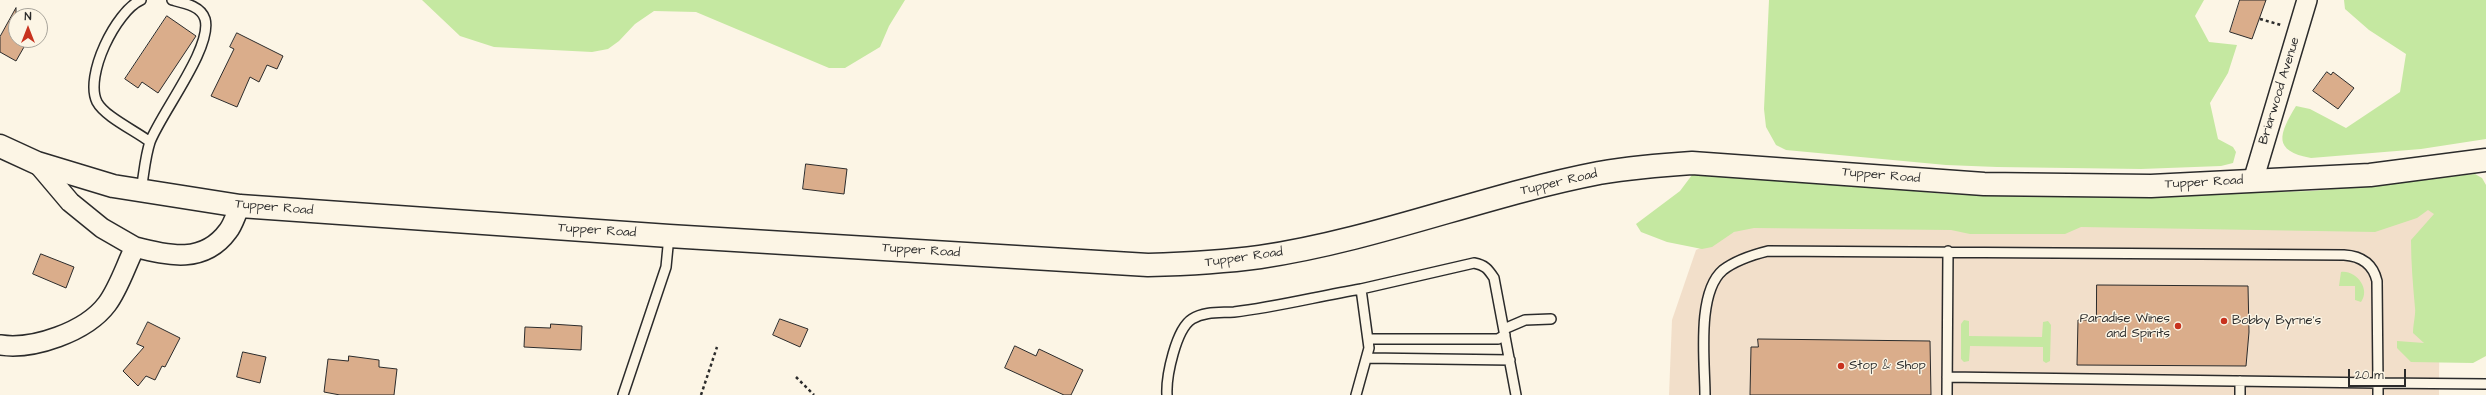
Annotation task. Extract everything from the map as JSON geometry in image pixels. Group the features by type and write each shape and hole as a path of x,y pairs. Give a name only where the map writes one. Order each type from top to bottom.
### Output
{"main road":[{"name":"Tupper Road","path":"0,146 37,163 114,186 240,206 669,236 1148,265 1205,264 1301,249 1598,174 1644,166 1692,162 1992,184 2151,186 2370,175 2486,160"}],"street":[{"name":"Briarwood Avenue","path":"2253,181 2307,0"},
{"path":"37,163 70,202 102,228 135,247 166,255 189,256 212,247 228,231 240,206"},
{"path":"0,345 13,347 39,342 79,328 107,304 135,247"}],"lane":[{"path":"141,0 133,4 116,26 101,54 93,89 97,103 106,113 134,129 150,142"},
{"path":"141,190 150,142 198,54 207,32 205,17 197,8 172,0"},
{"path":"623,395 666,267 669,236"},
{"path":"1705,395 1705,314 1708,299 1714,284 1722,271 1750,255 1782,250 2344,255 2358,257 2373,270 2377,281 2378,395"},
{"path":"1947,395 1948,252"},
{"path":"1167,395 1177,340 1183,327 1192,319 1202,314 1234,312 1361,289 1474,264 1482,264 1489,269 1494,278 1516,395"},
{"path":"1356,395 1367,358 1368,340 1361,289"},
{"path":"1368,340 1491,340 1498,339 1505,332 1525,320 1551,319"},
{"path":"1367,358 1510,360"},
{"path":"1947,377 2486,384"},
{"path":"2240,381 2240,395"}],"path":[{"path":"702,395 717,347"},
{"path":"796,377 814,395"}],"shaded area":[{"path":"2440,209 2439,395 1669,395 1672,320 1696,250 1759,220"}],"green space":[{"path":"422,0 905,0 889,26 880,47 845,68 829,68 696,12 654,11 635,24 619,41 608,49 592,52 494,47 460,36"},
{"path":"1769,0 2204,0 2195,16 2209,42 2237,45 2228,73 2210,103 2218,139 2233,147 2236,152 2233,163 2221,166 2141,169 1997,167 1946,165 1786,150 1776,145 1766,127 1764,109"},
{"path":"2344,0 2486,0 2486,139 2421,149 2311,158 2298,155 2290,151 2282,140 2286,125 2296,106 2310,109 2346,128 2400,92 2406,54 2369,30 2345,9"},
{"path":"2475,174 2482,178 2486,185 2486,356 2473,363 2411,362 2397,348 2397,341 2424,343 2413,333 2415,310 2411,240 2434,214 2428,210 2417,218 2375,232 2081,227 2065,234 1970,234 1951,230 1754,228 1734,232 1712,247 1702,249 1667,242 1641,232 1636,224 1680,191 1692,175 1749,176 1946,194 2094,197 2312,191"},
{"path":"2341,272 2352,274 2360,281 2364,292 2364,297 2361,302 2355,300 2355,286 2339,286"},
{"path":"1964,320 1969,321 1969,336 2042,337 2043,322 2048,321 2051,325 2050,361 2046,363 2043,361 2043,347 1970,346 1969,361 1964,362 1961,359 1961,324"}],"building":[{"path":"2240,0 2266,0 2252,39 2230,32"},
{"path":"167,16 196,36 158,93 142,82 138,88 125,79"},
{"path":"8,22 8,48 23,48 16,61 0,52 0,37"},
{"path":"237,33 283,56 277,69 267,65 259,82 250,77 237,107 211,96 234,49 230,47"},
{"path":"2327,72 2331,75 2333,72 2354,88 2338,109 2313,91"},
{"path":"806,164 847,169 844,194 803,189"},
{"path":"41,254 74,267 66,288 33,274"},
{"path":"2097,285 2248,286 2249,332 2246,366 2077,365 2078,320 2096,320"},
{"path":"780,319 808,329 800,347 773,335"},
{"path":"148,322 180,338 165,367 162,366 155,380 146,376 138,386 123,371 144,347 137,344"},
{"path":"551,324 582,326 581,350 524,347 525,327 550,328"},
{"name":"Stop & Shop","path":"1758,339 1930,341 1931,395 1750,395 1751,347 1758,347"},
{"path":"1015,346 1036,356 1039,349 1083,370 1071,395 1064,395 1005,368"},
{"path":"243,352 266,357 260,383 237,377"},
{"path":"349,356 379,360 379,367 397,369 394,395 340,395 324,392 328,359 348,361"}],"place":[{"name":"Bobby Byrne's","path":"2224,321"},
{"name":"Paradise Wines and Spirits","path":"2178,326"},
{"name":"Stop & Shop","path":"1841,366"}]}
